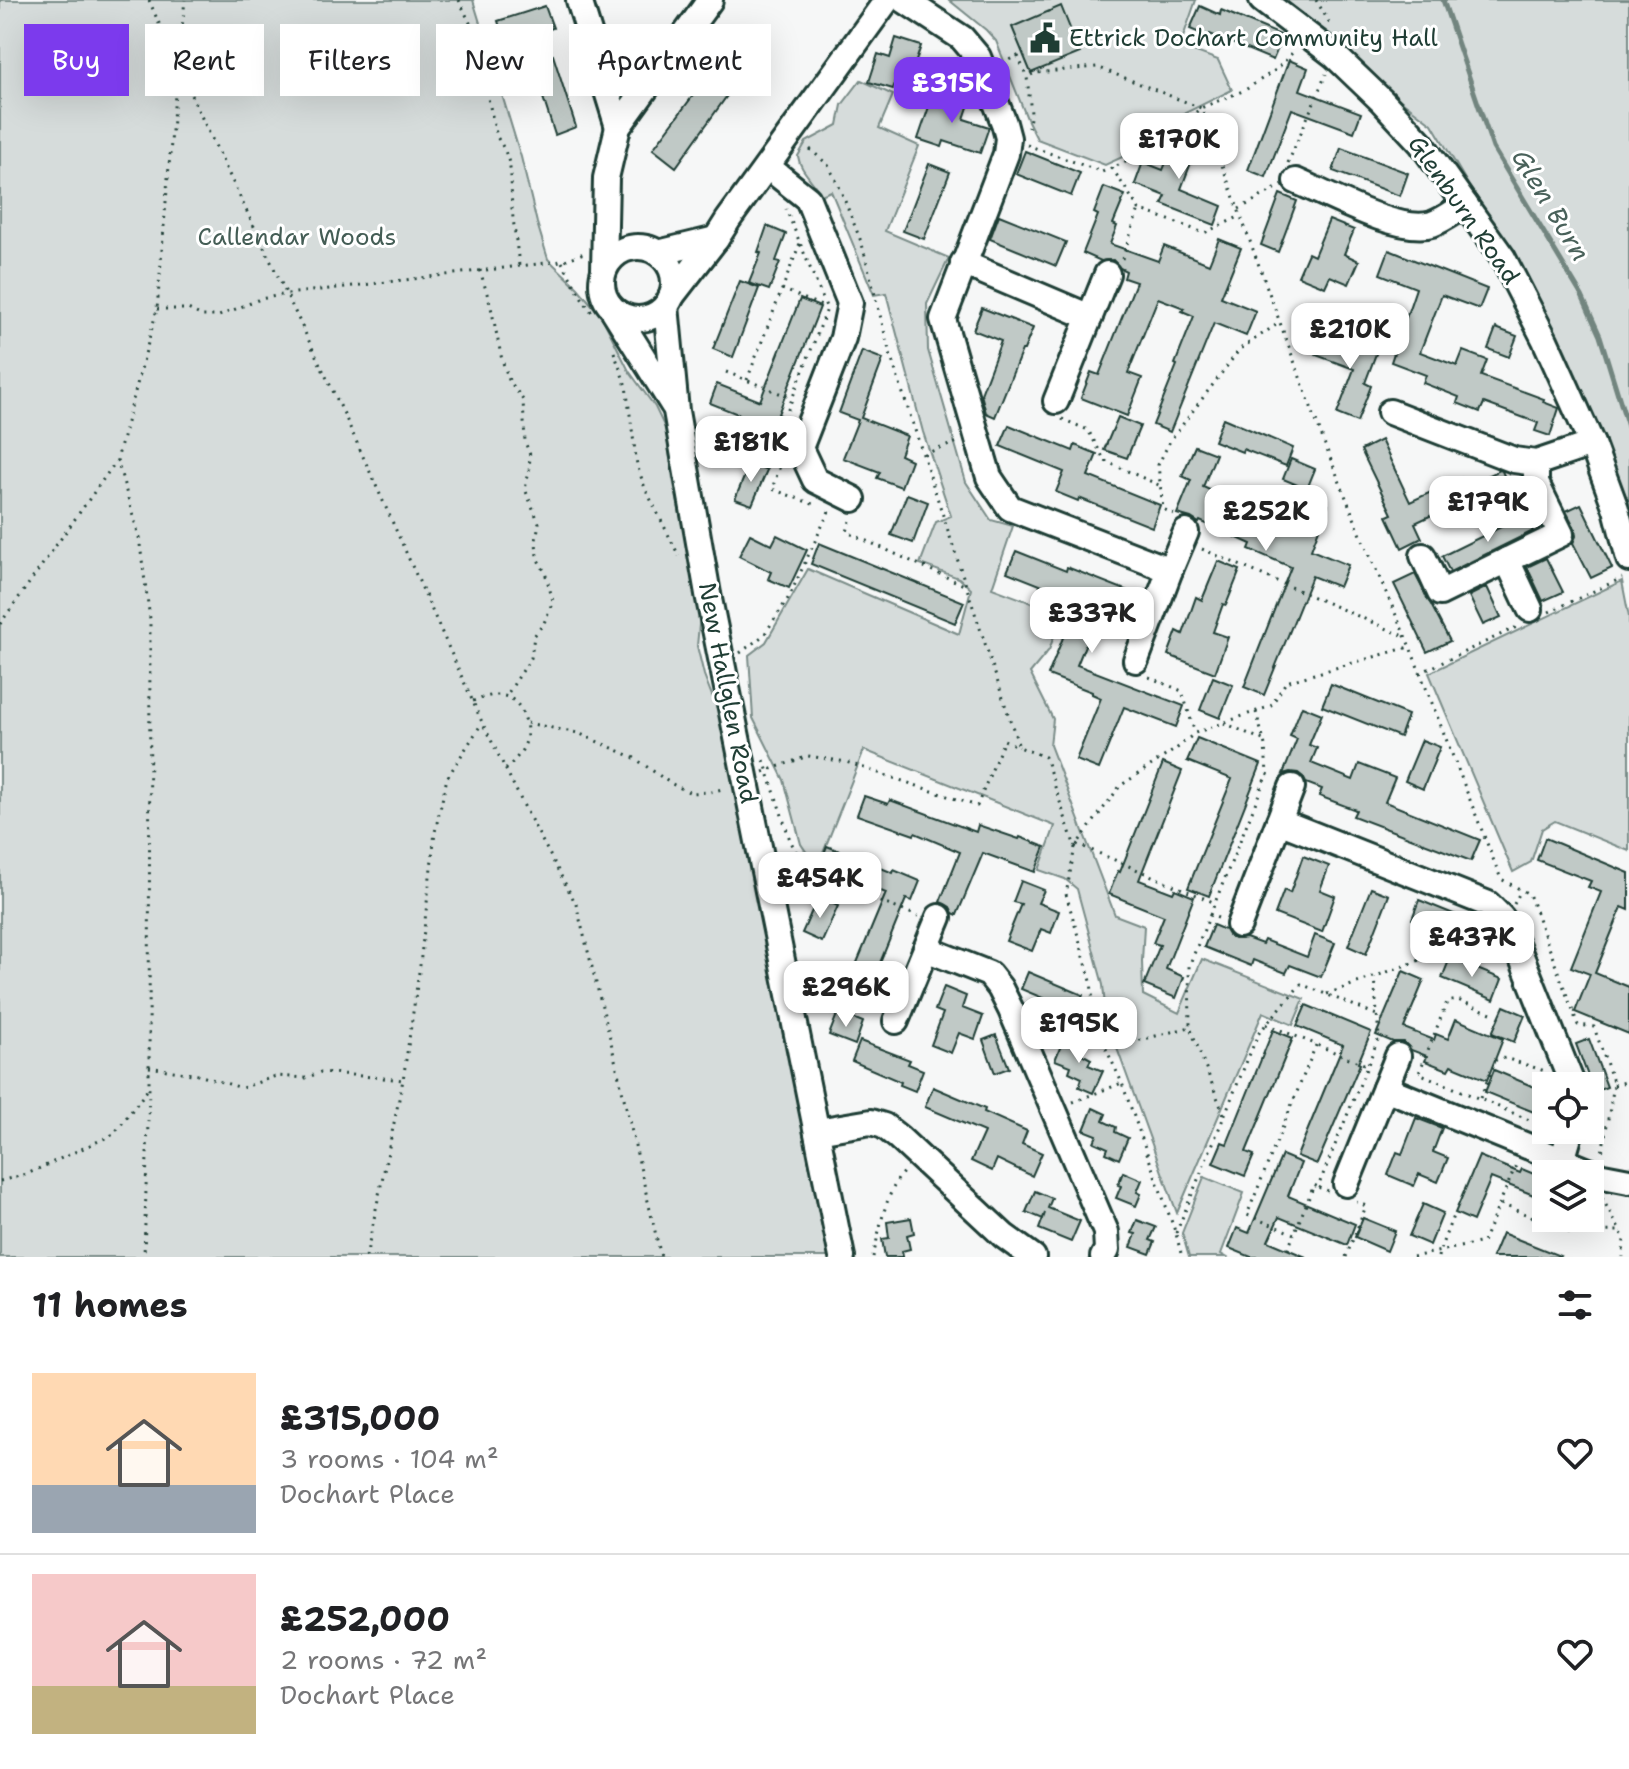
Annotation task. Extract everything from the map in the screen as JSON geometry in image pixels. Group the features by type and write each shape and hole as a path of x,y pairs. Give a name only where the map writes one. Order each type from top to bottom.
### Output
{"street":[{"path":"579,0 618,127"},
{"path":"710,0 618,127 606,178 602,279 606,316 639,319 658,313 668,302 887,0"},
{"path":"904,0 962,38 978,57 1004,123 1018,133 1006,154 943,319 989,477 1010,508 1170,570"},
{"name":"Glenburn Road","path":"1262,0 1334,55 1382,101 1421,143 1503,258 1545,340 1592,444 1616,509 1629,559"},
{"path":"768,167 808,199 850,303 843,338 800,448 815,480 846,496"},
{"path":"1286,179 1389,222 1417,227 1434,224 1465,205"},
{"path":"606,207 632,247"},
{"path":"658,253 716,239"},
{"path":"604,270 615,255 632,247 658,253 671,268 674,288 668,302"},
{"path":"963,263 1090,317"},
{"path":"1056,401 1107,274"},
{"name":"New Hallglen Road","path":"668,302 676,411 705,581 842,1257"},
{"name":"New Hallglen Road","path":"606,316 676,411"},
{"path":"1390,412 1514,460 1536,463 1592,444"},
{"path":"1423,556 1440,593 1561,534 1536,483 1536,463"},
{"path":"1136,660 1184,536"},
{"path":"1507,560 1530,609"},
{"path":"1239,925 1292,787"},
{"path":"1279,821 1488,904 1511,931 1568,1072"},
{"path":"896,1021 938,920"},
{"path":"926,949 989,974 1000,988 1106,1232 1107,1250 1103,1257"},
{"path":"1346,1184 1398,1056"},
{"path":"1385,1088 1560,1160"},
{"path":"817,1131 871,1122 884,1126 1004,1236 1033,1257"},
{"path":"1604,1176 1629,1181"}],"path":[{"path":"149,0 159,24"},
{"path":"183,24 185,0"},
{"path":"459,0 471,25 497,137 507,152 512,176 512,208 519,266"},
{"path":"1018,56 1027,77 1031,113 1018,133 1102,172 1142,155 1201,108 1245,90 1277,69 1309,35"},
{"path":"1239,209 1276,190 1286,179 1334,55"},
{"path":"1027,77 1035,73 1097,67 1201,108 1325,445 1410,647 1501,879 1529,894 1578,1025 1594,1027 1614,1085 1601,1160"},
{"path":"0,624 117,460 157,309 176,96"},
{"path":"192,96 344,414 482,722 576,904 661,1257"},
{"path":"810,149 828,165 862,244 890,354 1019,747"},
{"path":"1112,168 1139,209 1204,233 1241,216"},
{"path":"1107,274 1116,277 1139,209"},
{"path":"747,380 800,243"},
{"path":"157,309 188,309 202,316 219,316 260,299 287,294 562,261 577,255"},
{"path":"562,261 580,295 606,316"},
{"path":"480,270 502,360 509,380 523,400 525,442 530,455 525,489 539,523 537,558 545,572 553,601 544,623 534,636 531,658 506,696"},
{"path":"782,289 827,309"},
{"path":"1280,322 1240,349 1170,441 1158,465 1163,509 1190,523 1184,536 1404,636"},
{"path":"612,346 626,386 637,465 645,488 681,559"},
{"path":"726,372 792,398"},
{"path":"1056,401 1050,415 1088,430 1105,461 1161,486"},
{"path":"923,454 977,435"},
{"path":"117,460 139,537 150,619 149,1088 144,1257"},
{"path":"734,657 764,635 846,496"},
{"path":"1182,1257 1122,1083 1101,1038 1094,1013 1091,981 1066,894 1076,845 1120,786 1166,757 1195,733 1271,706 1286,682 1410,647"},
{"path":"1136,660 1133,670 1182,691 1195,733"},
{"path":"473,701 489,696 506,696 517,703 527,723 526,741 517,758 506,769"},
{"path":"1224,1115 1190,1027 1189,966 1267,774 1256,712"},
{"path":"366,1257 403,1080 435,832 447,778 482,722"},
{"path":"527,723 578,733 633,757 670,783 691,793 719,791 808,756 846,762 977,806 1004,740 1045,757 1076,845 1215,903"},
{"path":"1224,723 1263,740"},
{"path":"763,757 790,840 809,876 938,920"},
{"path":"1267,774 1292,787"},
{"path":"1512,908 1521,890"},
{"path":"1210,915 1239,925"},
{"path":"1327,994 1469,942 1526,967"},
{"path":"1176,1234 1258,1034 1301,984 1377,1015"},
{"path":"1491,1013 1458,1000 1447,1002 1419,1073 1532,1121"},
{"path":"1011,1010 1021,1005 1101,1038 1137,1041 1190,1027"},
{"path":"1266,1024 1367,1065"},
{"path":"1294,1234 1247,1215 1316,1045"},
{"path":"1480,1098 1496,1060 1505,1058 1543,1072"},
{"path":"149,1067 198,1075 242,1088 276,1076 306,1078 321,1072 403,1080"},
{"path":"1614,1085 1629,1081"},
{"path":"1054,1109 1122,1083"},
{"path":"0,1181 27,1174 114,1134 149,1088"},
{"path":"1413,1257 1483,1242 1524,1145"},
{"path":"873,1257 895,1182 917,1155"},
{"path":"1292,1257 1285,1256 1314,1185 1318,1187"},
{"path":"1604,1202 1624,1238 1623,1257"},
{"path":"1501,1204 1532,1217"},
{"path":"1438,1254 1453,1216"},
{"path":"1604,1231 1620,1231"}],"green space":[{"name":"Callendar Woods","path":"0,0 473,0 480,24 436,24 436,96 502,96 548,259 602,317 629,371 655,407 666,430 700,614 697,646 704,675 721,719 831,1257 0,1257"},
{"path":"949,0 1196,0 1180,46 1218,60 1232,90 1185,113 1138,150 1105,165 1037,139 996,41"},
{"path":"1285,0 1629,0 1629,534 1538,302 1432,124"},
{"path":"861,80 893,95 879,128 919,146 885,231 949,258 927,304 928,350 966,482 991,520 1013,526 992,588 1062,614 1049,650 1030,673 1053,719 1050,745 1115,915 1144,926 1143,995 1179,1013 1202,959 1304,999 1293,1025 1263,1012 1177,1213 1106,1018 1103,985 1077,889 1065,879 1039,870 1055,826 864,750 817,868 801,844 784,780 753,718 749,655 766,642 808,569 959,634 971,589 959,578 920,564 936,522 951,516 923,432 886,293 874,295 831,191 821,195 799,161 798,156 806,142 838,125 842,105"},
{"path":"1622,581 1629,617 1629,851 1555,821 1542,829 1531,862 1513,872 1429,673"},
{"path":"1204,1177 1244,1193 1221,1254 1226,1257 1189,1257 1182,1233"}],"building":[{"path":"545,6 552,24 499,24 498,21"},
{"name":"Ettrick Dochart Community Hall","path":"1061,6 1080,53 1031,73 1012,27"},
{"path":"1200,6 1220,15 1221,10 1283,36 1273,60 1190,29"},
{"path":"896,38 921,46 916,61 940,70 932,96 895,83 893,89 869,82 878,54 890,58"},
{"path":"553,55 576,127 555,135 543,96 553,96"},
{"path":"1289,60 1308,68 1300,90 1361,113 1354,132 1292,109 1266,177 1248,170"},
{"path":"934,92 969,104 964,119 989,127 980,153 944,141 942,147 918,139"},
{"path":"693,96 727,96 676,167 653,149"},
{"path":"1179,130 1200,139 1181,189 1222,206 1215,225 1162,204 1166,196 1135,184 1143,162 1163,170"},
{"path":"1341,148 1408,173 1400,196 1333,171"},
{"path":"1025,151 1080,173 1071,196 1016,174"},
{"path":"929,164 950,172 924,239 903,231"},
{"path":"1104,187 1125,195 1113,224 1117,226 1110,244 1158,261 1164,246 1209,264 1219,239 1241,248 1221,297 1256,311 1246,336 1214,323 1170,432 1153,425 1194,316 1182,311 1184,308 1158,298 1128,373 1142,378 1127,416 1081,398 1091,372 1099,375 1136,282 1124,278 1126,271 1113,260 1101,261 1083,253 1098,215 1094,213"},
{"path":"1280,194 1297,201 1278,252 1261,245"},
{"path":"999,215 1066,242 1056,266 990,239"},
{"path":"1329,220 1354,230 1344,254 1359,261 1349,284 1330,276 1325,287 1298,276 1308,253 1314,256"},
{"path":"767,226 786,234 769,290 749,283 761,253 758,252"},
{"path":"1389,250 1487,289 1479,309 1442,295 1420,352 1457,366 1463,351 1487,360 1481,376 1544,399 1543,402 1559,408 1550,436 1535,431 1538,423 1484,403 1480,412 1457,403 1459,397 1423,383 1426,375 1391,362 1416,288 1380,274"},
{"path":"740,281 759,288 733,357 713,349"},
{"path":"800,299 820,307 772,436 740,424 743,416 710,403 717,384 760,401"},
{"path":"982,308 1033,328 995,417 986,413 981,394 1001,341 973,330"},
{"path":"1496,328 1517,336 1509,357 1488,349"},
{"path":"1325,332 1377,351 1365,383 1371,386 1357,422 1337,414 1354,369 1316,355"},
{"path":"862,351 883,359 861,418 907,436 900,455 911,460 901,487 877,478 880,472 843,458 858,420 839,413"},
{"path":"1118,417 1140,426 1127,458 1104,450"},
{"path":"1223,418 1293,448 1286,466 1214,441"},
{"path":"1009,425 1073,451 1075,445 1097,454 1088,476 1160,505 1152,527 1056,492 1064,472 1000,446"},
{"path":"1381,440 1410,502 1461,478 1470,497 1415,523 1422,538 1402,548 1387,516 1392,514 1361,450"},
{"path":"1195,446 1216,454 1203,487 1212,491 1210,496 1250,513 1257,498 1302,517 1309,497 1328,505 1311,550 1348,565 1339,587 1312,576 1264,695 1244,687 1291,567 1249,549 1251,544 1177,514 1191,480 1182,476"},
{"path":"1291,459 1315,469 1307,489 1283,479"},
{"path":"750,463 767,470 752,505 735,499"},
{"path":"1500,470 1510,489 1476,505 1466,486"},
{"path":"907,494 928,502 913,543 891,535"},
{"path":"1581,504 1612,568 1591,578 1573,543 1575,528 1566,511"},
{"path":"1525,515 1533,531 1450,572 1442,556"},
{"path":"750,534 772,545 777,535 807,550 789,588 768,579 771,572 739,556"},
{"path":"819,543 964,602 955,623 811,564"},
{"path":"1016,551 1128,591 1119,613 1101,606 1077,665 1184,706 1176,727 1124,707 1099,769 1076,760 1101,698 1048,675 1078,600 1007,572"},
{"path":"1546,558 1563,592 1543,601 1527,567"},
{"path":"1218,561 1240,570 1213,632 1228,637 1215,673 1168,655 1177,631 1183,634 1196,597 1202,600"},
{"path":"1415,574 1450,641 1427,652 1394,584"},
{"path":"1487,587 1501,617 1483,625 1469,596"},
{"path":"1213,677 1233,685 1220,718 1200,710"},
{"path":"1331,684 1408,715 1400,737 1322,706"},
{"path":"1302,706 1322,714 1309,745 1317,748 1311,763 1353,780 1359,764 1395,778 1385,802 1480,840 1471,861 1353,816 1356,810 1319,796 1322,789 1306,783 1298,773 1283,774 1297,739 1290,736"},
{"path":"1197,738 1261,764 1209,896 1188,888 1232,779 1187,761"},
{"path":"1422,740 1440,747 1423,789 1405,781"},
{"path":"1163,763 1182,771 1139,880 1194,897 1166,969 1184,977 1176,998 1144,985 1160,945 1153,943 1164,916 1109,894"},
{"path":"864,796 888,804 890,800 976,832 978,825 1045,847 1035,872 983,853 957,915 940,902 960,852 915,833 857,815"},
{"path":"1545,838 1629,873 1629,910 1622,907 1595,973 1629,987 1629,1034 1575,1012 1590,974 1571,967 1601,892 1588,887 1591,881 1537,860"},
{"path":"827,846 920,881 912,901 906,899 869,990 849,982 886,893 819,867"},
{"path":"1303,856 1329,866 1320,890 1335,896 1322,932 1275,914 1284,890 1290,893"},
{"path":"1021,881 1044,890 1038,903 1059,911 1051,933 1041,929 1032,951 1006,941 1021,904 1013,902"},
{"path":"1371,888 1389,895 1366,954 1348,946"},
{"path":"818,897 838,906 822,942 802,933"},
{"path":"1419,900 1461,917 1453,936 1412,919"},
{"path":"1213,925 1225,930 1234,939 1246,938 1262,944 1264,940 1307,957 1315,935 1335,943 1321,977 1290,965 1286,973 1253,960 1251,966 1204,947"},
{"path":"1450,958 1502,979 1494,1000 1442,978"},
{"path":"1403,971 1424,980 1404,1028 1434,1040 1436,1034 1448,1039 1456,1019 1503,1039 1487,1080 1451,1065 1448,1070 1425,1061 1427,1056 1411,1050 1404,1042 1393,1042 1376,1035"},
{"path":"1028,972 1083,995 1076,1012 1021,989"},
{"path":"944,987 966,996 962,1008 983,1016 975,1039 959,1033 951,1053 931,1045 943,1013 935,1010"},
{"path":"1306,1005 1371,1032 1317,1164 1297,1156 1343,1045 1297,1026"},
{"path":"1504,1006 1525,1015 1514,1042 1492,1033"},
{"path":"838,1012 863,1022 855,1045 829,1035"},
{"path":"1273,1030 1293,1038 1246,1152 1254,1155 1245,1176 1213,1163 1222,1142 1227,1144"},
{"path":"996,1035 1009,1068 995,1073 983,1040"},
{"path":"1064,1038 1080,1045 1078,1052 1091,1059 1088,1065 1103,1071 1093,1093 1079,1087 1082,1078 1069,1072 1071,1066 1055,1060"},
{"path":"1589,1039 1601,1072 1586,1072 1576,1044"},
{"path":"860,1041 910,1060 908,1064 923,1070 915,1091 852,1061"},
{"path":"1494,1070 1532,1086 1532,1111 1485,1092"},
{"path":"933,1087 1027,1131 1022,1144 1042,1153 1032,1176 997,1159 992,1171 971,1161 984,1132 925,1107"},
{"path":"1093,1108 1106,1114 1103,1121 1116,1127 1115,1132 1128,1138 1119,1159 1106,1153 1108,1148 1094,1142 1097,1135 1084,1130"},
{"path":"1416,1118 1442,1128 1433,1152 1448,1158 1438,1182 1419,1174 1414,1186 1388,1175 1397,1152 1402,1154"},
{"path":"1282,1155 1301,1163 1288,1196 1355,1224 1347,1245 1279,1217 1268,1241 1306,1257 1251,1257 1229,1248 1237,1228 1249,1233"},
{"path":"1479,1156 1520,1173 1522,1169 1532,1173 1532,1194 1491,1178 1473,1221 1455,1213"},
{"path":"1123,1172 1142,1180 1136,1206 1116,1198"},
{"path":"1035,1191 1052,1198 1048,1208 1080,1221 1071,1242 1039,1229 1043,1219 1026,1212"},
{"path":"1423,1204 1443,1213 1430,1245 1409,1236"},
{"path":"911,1218 914,1233 907,1235 910,1249 902,1251 903,1257 885,1257 882,1239 889,1238 887,1222"},
{"path":"1363,1218 1395,1231 1387,1251 1355,1237"},
{"path":"1137,1220 1156,1227 1150,1240 1155,1242 1150,1254 1131,1247"},
{"path":"1502,1233 1560,1256 1492,1257"}],"waterway":[{"name":"Glen Burn","path":"1443,0 1493,148 1582,296 1600,336 1629,430"}],"place":[{"name":"Ettrick Dochart Community Hall","path":"1045,38"}]}
